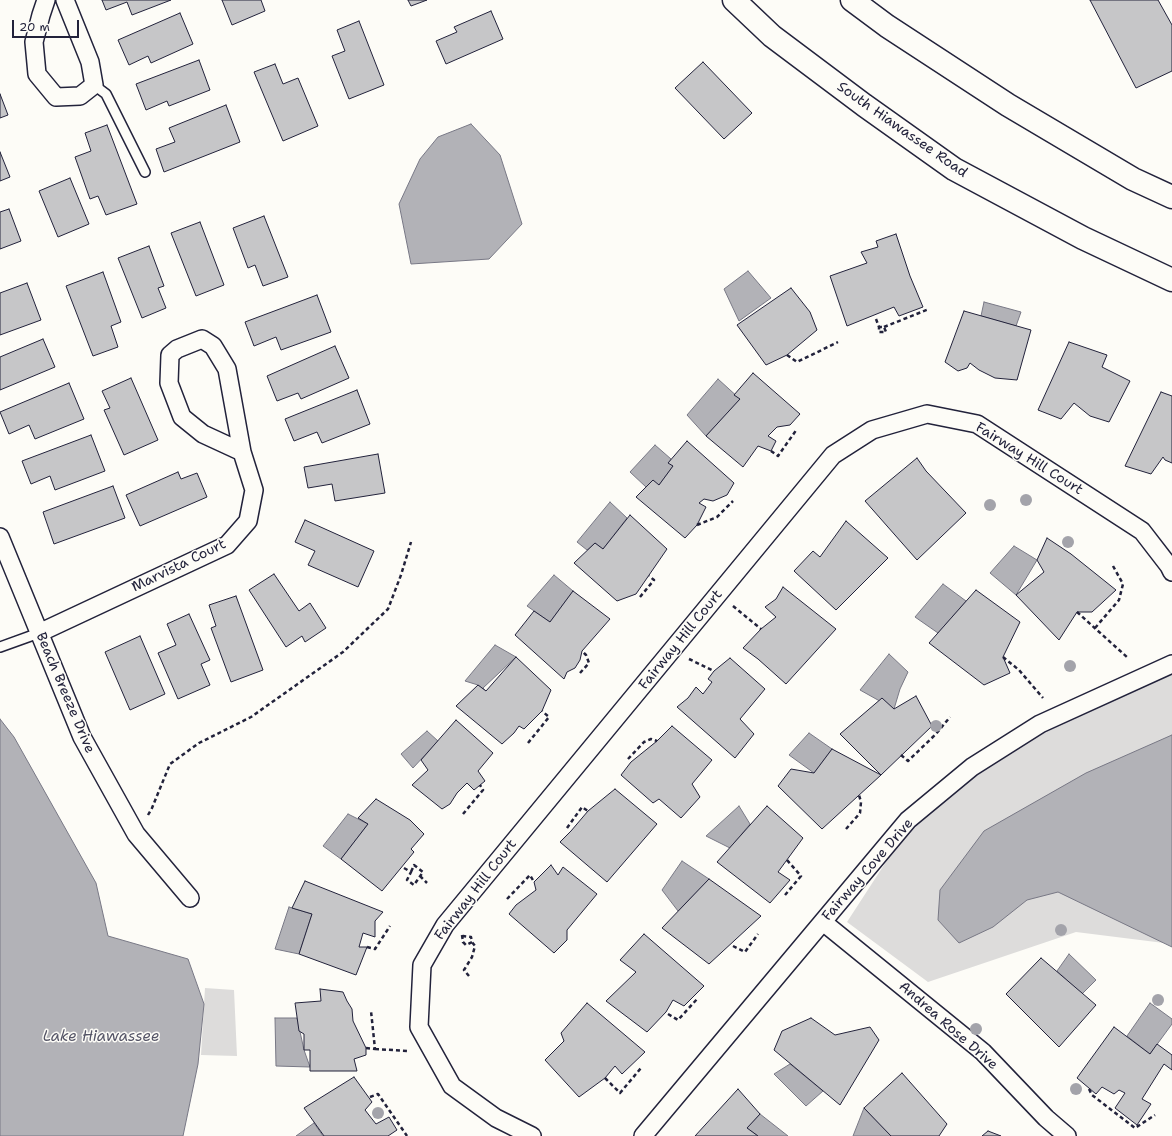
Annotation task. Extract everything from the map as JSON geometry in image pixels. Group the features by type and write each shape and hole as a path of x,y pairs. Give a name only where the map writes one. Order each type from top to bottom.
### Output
{"street":[{"path":"46,0 34,42 37,74 56,97 80,96 94,85 90,62 65,0"},
{"name":"South Hiawassee Road","path":"734,0 772,36 864,105 954,169 1083,238 1172,280"},
{"path":"852,0 887,26 1008,105 1133,179 1172,197"},
{"name":"Marvista Court","path":"40,633 227,545 248,521 254,490 242,452 227,369 213,346 202,339 177,349 170,355 168,383 182,417 203,434 242,452"},
{"name":"Fairway Hill Court","path":"532,1136 496,1118 452,1086 419,1027 422,965 445,925 833,455 872,430 927,414 977,424 1142,531 1172,572"},
{"name":"Beach Breeze Drive","path":"0,537 82,738 136,834 190,898"},
{"name":"Fairway Cove Drive","path":"643,1136 908,820 972,767 1040,724 1172,664"},
{"name":"Andrea Rose Drive","path":"823,922 983,1052 1046,1118 1068,1136"}],"lane":[{"path":"94,85 106,94 145,172"},
{"path":"0,647 40,633"}],"path":[{"path":"879,327 884,327 929,309"},
{"path":"876,319 879,332 886,332 884,327"},
{"path":"787,355 798,362 838,342"},
{"path":"771,451 778,456 797,429"},
{"path":"697,525 717,517 733,502"},
{"path":"136,834 152,808 170,764 199,743 251,717 343,652 388,609 401,575 411,542"},
{"path":"1095,628 1119,600 1123,584 1113,566"},
{"path":"640,597 654,580 649,576"},
{"path":"732,606 761,629"},
{"path":"1077,612 1128,658"},
{"path":"580,672 589,663 582,651"},
{"path":"1003,657 1019,670 1043,698"},
{"path":"687,658 714,671"},
{"path":"528,743 549,716 542,711"},
{"path":"901,755 908,761 936,734 950,717"},
{"path":"628,759 644,742 651,739 657,741"},
{"path":"464,814 483,790 480,785"},
{"path":"846,830 860,813 861,802 859,796"},
{"path":"567,828 582,808 588,811"},
{"path":"785,895 801,876 787,860"},
{"path":"414,865 423,872 414,884 407,880 411,872 414,865"},
{"path":"404,868 411,872"},
{"path":"508,899 530,875 534,882"},
{"path":"420,876 427,883"},
{"path":"367,947 375,949 390,926"},
{"path":"460,932 463,936 463,942 466,945 472,942"},
{"path":"733,946 745,952 758,934"},
{"path":"463,936 471,937 475,946 472,957 464,970 469,976"},
{"path":"668,1014 678,1020 698,998"},
{"path":"371,1011 375,1049"},
{"path":"366,1048 408,1051"},
{"path":"605,1078 620,1093 641,1068"},
{"path":"1090,1089 1092,1094 1135,1128 1155,1116"},
{"path":"370,1097 378,1094 407,1136"}],"shaded area":[{"path":"1172,670 1172,944 1076,932 928,982 847,922 919,811 1065,713"},
{"path":"205,988 234,990 237,1056 201,1055"}],"water":[{"path":"471,124 500,155 522,224 489,259 411,264 399,204 420,159 438,137"},
{"path":"748,271 771,298 739,321 724,289"},
{"path":"984,302 1021,312 1016,326 981,316"},
{"path":"718,379 740,399 706,436 687,415"},
{"path":"655,445 671,459 669,463 673,466 659,485 646,487 630,472"},
{"path":"610,502 627,518 603,549 595,543 587,550 577,542"},
{"path":"1014,546 1037,560 1016,595 990,573"},
{"path":"554,575 573,591 550,622 527,606"},
{"path":"943,584 966,601 938,633 915,617"},
{"path":"495,645 516,657 483,688 486,691 478,685 465,681"},
{"path":"889,654 908,672 900,689 894,709 860,690"},
{"name":"Lake Hiawassee","path":"0,719 14,737 96,883 108,936 188,959 204,1004 198,1064 183,1136 0,1136"},
{"path":"427,731 438,741 413,768 401,754"},
{"path":"809,733 832,749 814,773 789,755"},
{"path":"1172,735 1172,947 1058,892 1027,900 993,927 959,943 938,920 940,890 984,831 1086,773"},
{"path":"739,806 750,824 730,848 706,836"},
{"path":"348,814 368,824 341,859 323,846"},
{"path":"682,861 709,879 678,911 662,890"},
{"path":"289,907 312,914 299,954 275,949"},
{"path":"1069,954 1096,980 1082,994 1057,971"},
{"path":"1150,1003 1172,1019 1172,1024 1150,1054 1127,1036"},
{"path":"275,1018 297,1018 304,1050 310,1067 276,1066"},
{"path":"790,1064 823,1091 806,1106 774,1074"},
{"path":"864,1108 891,1136 853,1136"},
{"path":"760,1114 788,1136 758,1136 747,1128"},
{"path":"314,1123 323,1136 296,1136"}],"building":[{"path":"102,0 171,0 132,15 127,2 106,10"},
{"path":"222,0 261,0 265,11 232,25"},
{"path":"408,0 427,0 411,6"},
{"path":"1090,0 1158,0 1172,25 1172,71 1136,88"},
{"path":"491,11 503,39 446,64 436,41 457,32 454,27"},
{"path":"180,13 193,44 151,63 148,56 129,65 118,40"},
{"path":"359,21 384,85 349,99 332,56 345,51 337,30"},
{"path":"199,60 210,90 169,106 167,101 146,110 136,84"},
{"path":"703,62 752,113 724,139 675,88"},
{"path":"275,64 283,84 298,78 318,126 283,141 254,72"},
{"path":"0,94 8,115 0,118"},
{"path":"226,105 240,142 164,172 156,149 175,142 169,128"},
{"path":"107,125 137,204 106,215 98,196 90,199 75,157 91,151 85,133"},
{"path":"0,152 10,177 0,181"},
{"path":"70,178 89,224 58,237 39,191"},
{"path":"9,209 21,241 0,249 0,212"},
{"path":"264,216 288,277 263,286 255,265 248,268 233,228"},
{"path":"200,222 224,285 196,296 171,233"},
{"path":"896,234 910,276 923,307 899,316 894,307 847,326 830,276 867,263 861,252 878,247 876,241"},
{"path":"149,246 164,286 158,288 166,308 142,318 118,258"},
{"path":"103,272 121,322 111,326 118,347 93,356 66,286"},
{"path":"27,283 41,320 0,335 0,293"},
{"path":"791,288 810,312 817,330 787,355 766,365 737,325"},
{"path":"317,295 331,332 281,350 276,337 254,346 245,322"},
{"path":"964,311 1031,330 1017,380 995,378 979,370 970,363 967,368 958,371 945,362"},
{"path":"43,339 55,367 0,390 0,357"},
{"path":"1069,342 1107,355 1102,367 1130,381 1109,422 1090,416 1074,403 1061,419 1038,410"},
{"path":"335,346 349,378 301,399 298,393 277,401 267,376"},
{"path":"753,373 800,414 790,425 777,427 768,436 776,441 771,451 758,446 743,467 706,436 740,399 734,395"},
{"path":"131,378 158,440 124,455 104,410 110,408 102,391"},
{"path":"69,383 84,419 35,439 29,425 9,434 0,412"},
{"path":"357,390 370,424 322,443 317,432 294,441 285,419"},
{"path":"1161,392 1172,396 1172,463 1165,460 1163,457 1151,474 1125,466"},
{"path":"91,435 105,471 55,490 50,476 31,484 22,461"},
{"path":"687,441 734,483 727,495 713,501 704,499 699,503 706,507 697,525 685,538 636,497 653,480 659,485 673,466 668,463"},
{"path":"378,454 385,493 335,501 332,484 308,488 304,467"},
{"path":"917,458 926,471 966,513 917,560 865,501"},
{"path":"178,472 181,479 197,473 207,497 140,526 126,495"},
{"path":"113,486 125,518 54,544 43,512"},
{"path":"630,515 667,549 636,594 617,601 574,563 595,543 603,549"},
{"path":"305,520 374,551 358,587 308,565 315,551 295,542"},
{"path":"846,521 888,558 836,610 794,571 813,551 820,557"},
{"path":"1047,538 1071,554 1116,590 1092,612 1077,612 1059,640 1016,595 1044,572 1037,560"},
{"path":"274,574 299,611 310,603 326,628 305,642 302,636 286,647 249,590"},
{"path":"783,587 836,629 786,684 743,648 761,629 776,617 765,607 776,599"},
{"path":"976,590 1020,622 1003,657 1010,673 984,685 929,643"},
{"path":"573,591 610,619 582,651 580,660 575,668 567,672 564,679 515,635 534,611 550,622"},
{"path":"236,596 263,670 231,682 211,628 216,626 209,605"},
{"path":"189,614 210,660 201,664 210,685 178,699 158,653 176,645 167,624"},
{"path":"140,636 165,694 130,710 105,652"},
{"path":"516,657 551,690 542,711 524,729 519,726 502,744 456,706 478,685 486,691"},
{"path":"730,658 765,689 740,719 754,734 735,758 677,707 688,698 696,687 703,694 712,682 708,679 714,671"},
{"path":"916,696 932,726 881,775 840,734 882,698 894,709"},
{"path":"456,720 493,753 478,771 485,781 474,790 467,783 457,793 450,804 442,809 412,785 428,770 421,760"},
{"path":"672,726 712,760 692,784 700,797 681,818 659,799 653,803 621,775 631,762 657,741"},
{"path":"832,749 881,775 822,829 778,786 791,769 814,773"},
{"path":"615,789 657,824 607,882 560,842 588,811"},
{"path":"376,799 410,820 424,834 411,849 414,852 382,891 341,859 368,824 358,818"},
{"path":"767,806 803,838 778,872 790,880 770,903 717,862"},
{"path":"551,865 558,875 563,867 597,894 567,930 567,940 554,953 509,914 516,905 536,890 534,882"},
{"path":"709,879 761,916 709,964 662,928"},
{"path":"305,881 383,912 375,921 375,937 363,933 359,947 367,947 356,975 299,954 312,914 292,908"},
{"path":"644,934 704,986 684,1006 673,1000 666,1012 647,1032 606,1001 636,972 620,960"},
{"path":"1041,958 1096,1005 1059,1047 1006,994"},
{"path":"320,989 343,992 352,1009 353,1021 366,1048 366,1055 354,1059 357,1071 310,1071 310,1050 304,1050 304,1034 299,1031 295,1003 321,1001"},
{"path":"587,1003 645,1052 622,1074 615,1066 605,1078 579,1097 545,1060 564,1041 561,1033"},
{"path":"811,1018 835,1035 870,1027 879,1040 840,1105 774,1050 782,1031"},
{"path":"1114,1027 1150,1054 1157,1044 1172,1055 1172,1070 1164,1064 1142,1099 1151,1104 1137,1125 1115,1108 1125,1093 1119,1090 1114,1094 1102,1087 1096,1094 1077,1078"},
{"path":"902,1073 947,1124 939,1136 891,1136 864,1108"},
{"path":"354,1077 372,1102 365,1110 376,1124 389,1117 397,1130 388,1136 324,1136 304,1108"},
{"path":"738,1089 760,1114 747,1128 758,1136 695,1136"},
{"path":"988,1131 1001,1136 982,1136"}]}
